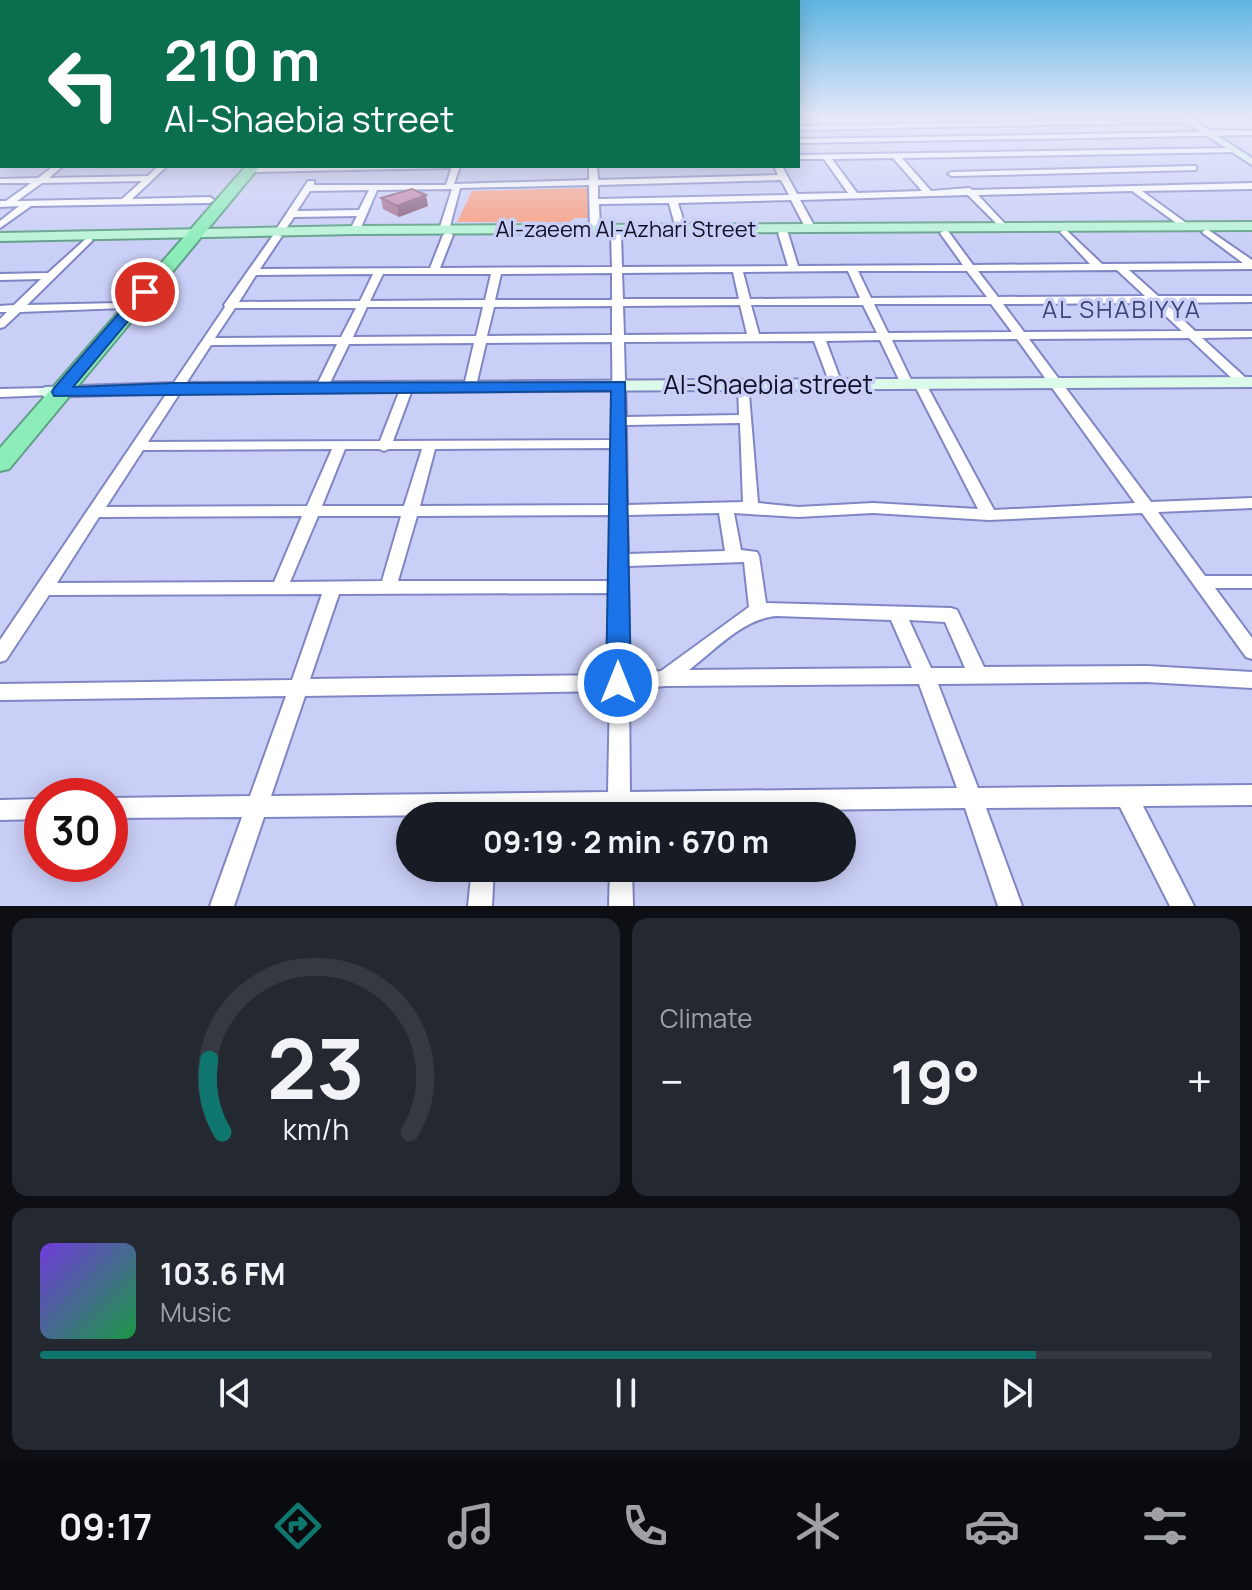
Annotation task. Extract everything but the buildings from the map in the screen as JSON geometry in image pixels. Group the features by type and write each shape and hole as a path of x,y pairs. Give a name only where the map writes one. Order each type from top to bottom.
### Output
{"highway":[{"path":"0,463 120,306 187,235 210,200 246,168"},
{"path":"0,445 52,392 246,168"}],"main road":[{"name":"Al-zaeem Al-Azhari Street","path":"0,239 681,229 1252,229"},
{"name":"Al-zaeem Al-Azhari Street","path":"278,233 355,230 616,234 1207,232 1252,229"},
{"name":"Al-zaeem Al-Azhari Street","path":"0,239 187,235"}],"street":[{"path":"829,160 853,194"},
{"path":"900,160 928,193"},
{"path":"938,160 1004,228"},
{"path":"1039,160 1079,191"},
{"path":"1180,160 1223,187"},
{"path":"4,204 56,168"},
{"path":"125,201 161,168"},
{"path":"0,655 320,168"},
{"path":"434,270 446,232 456,168"},
{"path":"593,168 595,230"},
{"path":"687,168 696,199"},
{"path":"720,168 723,178"},
{"path":"779,168 811,229"},
{"path":"952,174 1193,168"},
{"path":"652,181 661,170"},
{"path":"308,188 784,177"},
{"path":"0,181 150,178"},
{"path":"593,202 1252,186"},
{"path":"355,230 374,188"},
{"path":"1134,190 1186,227"},
{"path":"4,204 210,200"},
{"path":"673,200 681,229"},
{"path":"0,225 28,203"},
{"path":"292,214 364,213"},
{"path":"1065,232 1099,267"},
{"path":"1207,232 1252,265"},
{"path":"783,233 794,269"},
{"path":"945,233 1252,652"},
{"path":"616,234 620,421 619,802"},
{"path":"0,325 89,239"},
{"path":"251,272 1252,265"},
{"path":"1120,267 1192,335 1248,382"},
{"path":"851,268 884,337 989,515"},
{"path":"737,269 754,338"},
{"path":"470,386 497,270"},
{"path":"322,387 380,271"},
{"path":"0,277 52,276"},
{"path":"229,305 1252,299"},
{"path":"0,309 120,306"},
{"path":"206,342 1252,334"},
{"path":"819,338 836,384"},
{"name":"Al-Shaebia street","path":"52,392 175,388 1248,382"},
{"path":"744,385 751,507"},
{"path":"384,447 407,387"},
{"path":"0,393 52,392"},
{"path":"620,421 746,419"},
{"path":"388,588 430,444"},
{"path":"136,446 620,444"},
{"path":"279,589 340,446"},
{"path":"93,512 751,507 798,512 873,508 989,515 1252,503"},
{"path":"726,508 734,555"},
{"path":"620,560 751,556 758,610"},
{"path":"1201,582 1252,582"},
{"path":"44,589 619,587"},
{"path":"222,906 333,588"},
{"path":"665,678 758,610 951,615 978,675"},
{"path":"898,613 907,643 926,676 1010,906"},
{"path":"0,692 618,683 665,678 1147,674 1252,680"},
{"path":"831,802 1252,795"},
{"path":"1126,796 1182,906"},
{"path":"128,808 257,805 396,808"},
{"path":"0,810 24,809"},
{"path":"480,906 482,882"},
{"path":"621,882 621,906"}],"shaded area":[{"path":"589,188 591,218 574,218 570,222 457,222 472,191"}],"district":[{"name":"AL SHABIYYA","path":"1122,310"}],"route":[{"path":"145,292 60,392 175,388 619,386 618,683"}]}
